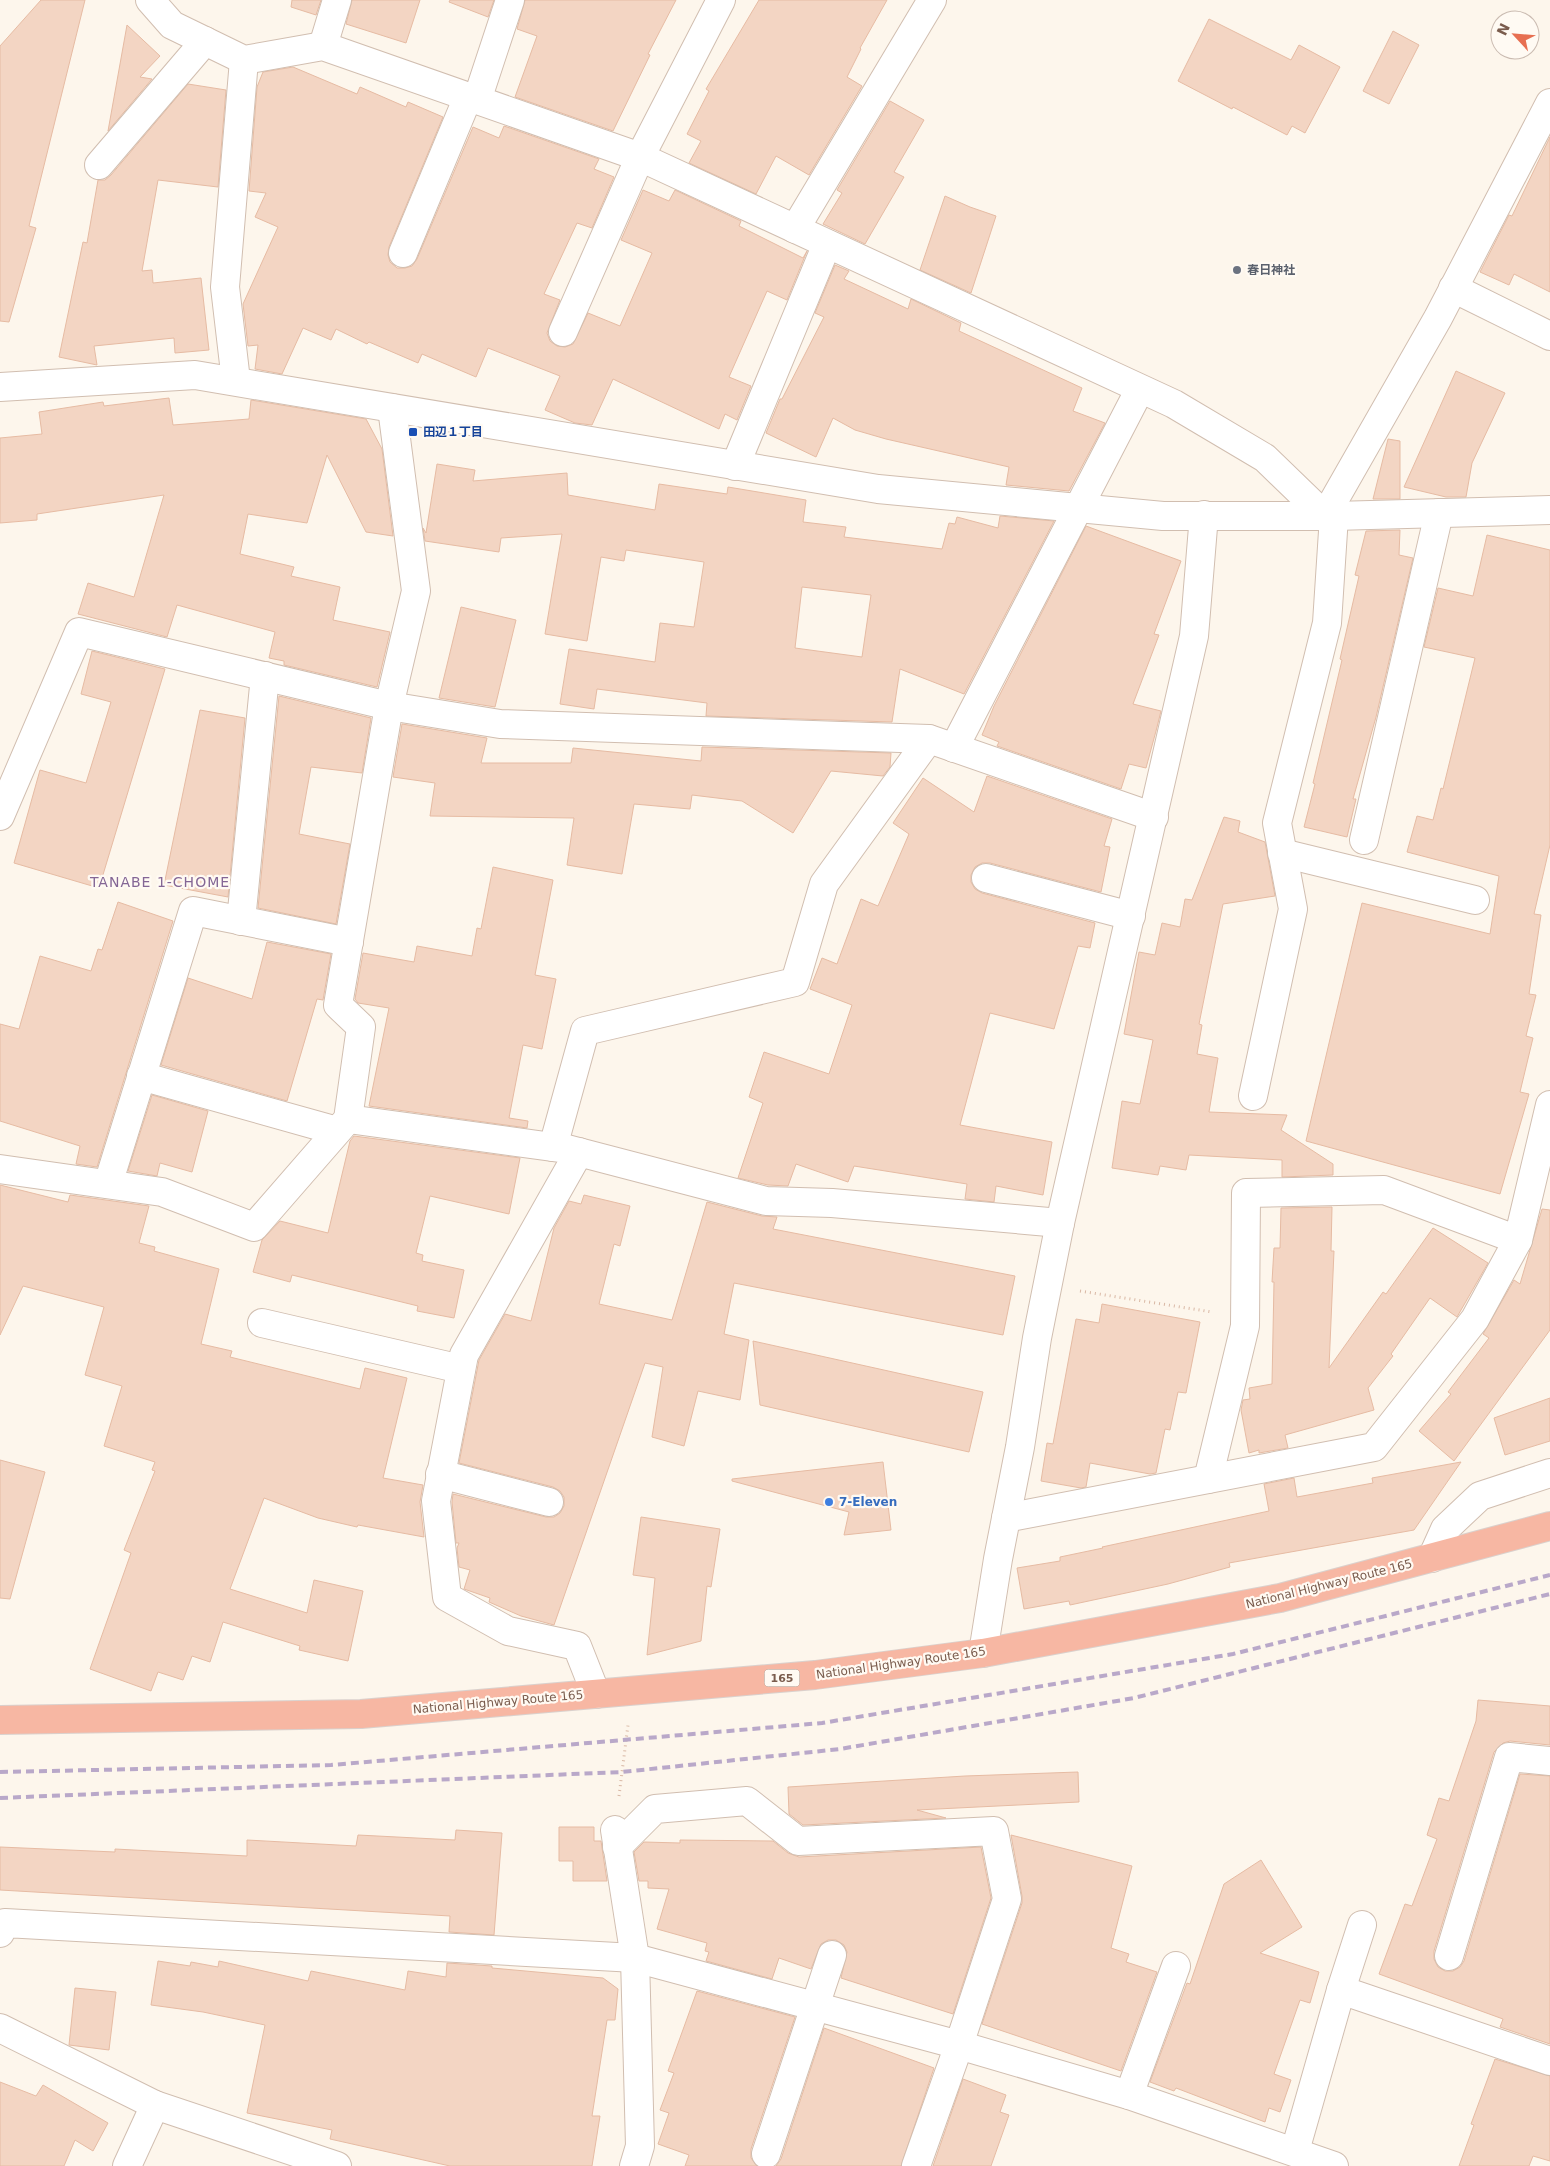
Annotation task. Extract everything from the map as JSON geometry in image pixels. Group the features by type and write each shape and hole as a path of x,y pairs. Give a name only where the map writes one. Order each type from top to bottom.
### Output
{"highway":[{"name":"National Highway Route 165","path":"0,1720 361,1714 815,1675 983,1653 1280,1598 1550,1526"}],"street":[{"path":"150,0 172,25 244,60 322,46 640,157 1174,404 1265,458 1329,516"},
{"path":"322,46 338,0"},
{"path":"403,252 472,98 510,0"},
{"path":"563,332 640,157 721,0"},
{"path":"795,229 932,0"},
{"path":"99,165 205,41"},
{"path":"236,381 225,287 244,60"},
{"path":"1253,1096 1293,909 1277,823 1327,623 1329,516 1453,288 1550,103"},
{"path":"735,466 827,244"},
{"path":"1453,288 1550,336"},
{"path":"0,387 195,375 878,489 1163,516 1329,516 1550,510"},
{"path":"596,1694 577,1646 508,1631 447,1597 436,1501 464,1355 566,1150 585,1031 795,982 824,884 941,743 1078,508 1140,389"},
{"path":"0,1169 162,1192 254,1227 342,1125 361,1027 338,1005 390,706 416,591 392,408"},
{"path":"1364,840 1439,513"},
{"path":"983,1653 1047,1286 1060,1223 1194,636 1204,515"},
{"path":"0,816 79,632 390,706 500,724 941,743 1154,817"},
{"path":"241,921 265,676"},
{"path":"1282,853 1475,900"},
{"path":"986,878 1131,916"},
{"path":"108,1184 193,911 349,942"},
{"path":"142,1072 342,1125 566,1150 766,1201 832,1203 1060,1223"},
{"path":"1006,1518 1374,1447 1475,1319 1518,1240 1550,1105"},
{"path":"1208,1479 1245,1326 1246,1193 1384,1190 1518,1240"},
{"path":"262,1323 461,1369"},
{"path":"1432,1558 1445,1530 1480,1496 1550,1473"},
{"path":"440,1474 549,1502"},
{"path":"1449,1956 1509,1757 1550,1761"},
{"path":"634,2166 640,2146 635,1958 616,1838 655,1809 747,1800 798,1841 994,1831 1007,1899 959,2045 916,2166"},
{"path":"0,1933 5,1924 635,1958 959,2045 1129,2095 1334,2166"},
{"path":"1295,2151 1341,1990 1362,1925"},
{"path":"766,2154 832,1955"},
{"path":"1129,2095 1176,1966"},
{"path":"1341,1990 1550,2062"},
{"path":"0,2028 155,2105 337,2166"},
{"path":"127,2166 155,2105"}],"path":[{"path":"1047,1286 1209,1311"},
{"path":"616,1838 628,1721"}],"building":[{"path":"41,0 85,0 29,226 36,228 9,322 0,321 0,46"},
{"path":"292,0 321,0 316,15 291,7"},
{"path":"352,0 420,0 406,43 346,24"},
{"path":"450,0 494,0 488,17 449,2"},
{"path":"525,0 676,0 648,54 650,55 613,131 515,97 537,36 517,29"},
{"path":"759,0 887,0 860,48 847,77 862,86 809,175 776,156 756,194 689,163 701,141 687,134 709,91 706,89"},
{"path":"1209,19 1291,60 1299,45 1340,67 1305,133 1292,126 1287,135 1178,81"},
{"path":"127,25 160,56 140,77 152,79 108,131"},
{"path":"1393,31 1419,45 1389,104 1363,91"},
{"path":"293,67 357,94 360,87 406,107 408,102 443,117 389,247 388,255 390,262 397,268 412,266 417,259 473,127 499,138 504,126 599,159 594,169 614,177 592,228 577,223 544,294 560,300 547,333 550,341 557,346 565,347 573,344 588,313 620,326 652,253 621,240 643,190 669,201 675,190 741,221 739,226 803,258 807,251 787,300 767,291 729,377 751,386 737,420 725,414 719,429 613,379 592,425 575,423 545,410 560,376 488,348 476,377 422,354 418,363 369,342 367,344 336,329 331,340 303,328 282,374 255,369 258,345 248,346 243,304 278,227 255,217 266,193 249,191 257,87 263,72"},
{"path":"188,84 226,90 218,187 158,180 142,271 152,270 153,283 201,278 209,350 175,353 174,338 94,346 97,365 59,357 83,242 87,243 98,180 105,180 111,175"},
{"path":"890,101 924,120 894,172 904,177 865,244 823,224 842,193 837,190"},
{"path":"1550,137 1550,292 1514,274 1509,285 1480,272 1509,215 1512,216"},
{"path":"945,196 996,216 971,293 920,270"},
{"path":"835,265 849,271 844,279 908,309 911,299 961,323 959,331 1082,388 1073,411 1105,423 1069,491 1006,485 1009,467 886,439 855,430 833,418 816,457 766,433 780,399 782,399 824,317 815,313"},
{"path":"1456,371 1505,393 1472,463 1466,497 1446,497 1404,487"},
{"path":"169,398 173,425 249,419 251,400 366,419 382,449 393,536 366,532 327,455 307,523 248,514 240,554 294,567 291,576 340,587 333,620 390,632 377,687 284,665 284,661 269,658 275,632 177,605 167,637 78,614 88,583 134,597 164,495 37,514 37,520 0,523 0,438 42,434 39,412 103,402 104,406"},
{"path":"1388,439 1400,441 1400,499 1373,499"},
{"path":"437,464 475,470 473,481 567,473 568,495 655,510 659,484 727,494 728,487 806,500 803,522 846,527 844,537 942,549 949,523 955,524 957,517 998,528 1000,516 1054,521 964,694 900,669 892,722 706,716 707,703 597,689 594,709 560,704 569,649 655,662 660,623 694,627 704,562 626,550 624,561 601,557 587,641 545,634 562,534 501,538 499,552 425,541 423,528 426,533","holes":["802,587 871,595 862,657 795,648"]},
{"path":"1086,526 1181,561 1154,634 1159,635 1133,704 1161,711 1156,731 1146,768 1129,764 1121,789 997,746 999,742 982,735 994,706"},
{"path":"1400,530 1399,555 1413,558 1376,717 1353,799 1356,799 1347,837 1304,827 1342,660 1340,659 1359,576 1355,575 1366,531"},
{"path":"1487,535 1550,550 1550,845 1534,914 1541,915 1529,994 1536,995 1526,1036 1533,1038 1520,1092 1529,1094 1500,1194 1306,1141 1362,903 1490,934 1499,876 1407,852 1417,816 1433,820 1441,788 1443,789 1475,658 1424,647 1438,588 1473,596"},
{"path":"461,607 516,620 495,707 439,698"},
{"path":"92,651 165,669 99,888 14,863 40,770 86,783 111,702 81,694"},
{"path":"279,696 371,718 362,773 311,767 299,834 350,844 336,924 258,908"},
{"path":"200,710 245,718 228,897 164,885"},
{"path":"402,724 487,738 481,763 571,763 573,748 701,761 702,747 891,753 890,767 883,776 831,771 793,833 742,801 692,795 690,809 634,804 622,874 567,865 574,818 430,816 435,783 393,777"},
{"path":"987,776 1112,819 1104,846 1110,847 1101,892 990,863 982,863 975,867 971,875 971,882 975,889 982,893 1095,923 1090,948 1078,946 1054,1029 990,1013 960,1125 1052,1142 1043,1195 996,1186 994,1202 965,1199 967,1184 854,1166 848,1182 796,1164 788,1186 768,1185 738,1178 763,1103 749,1097 764,1052 829,1074 852,1005 810,989 822,958 837,964 861,899 878,906 909,834 893,823 923,778 974,812"},
{"path":"1224,817 1240,821 1238,832 1265,842 1275,896 1223,904 1199,1024 1202,1025 1197,1054 1218,1058 1209,1112 1287,1115 1281,1130 1333,1164 1333,1175 1282,1177 1282,1160 1189,1155 1186,1170 1160,1166 1158,1175 1112,1168 1122,1101 1140,1104 1153,1040 1124,1034 1139,952 1155,955 1162,923 1180,927 1185,899 1192,900"},
{"path":"493,867 553,880 535,975 556,979 542,1049 523,1045 509,1118 528,1121 527,1128 369,1106 389,1008 358,1003 355,999 363,953 414,962 417,946 472,956 477,928 481,929"},
{"path":"118,902 173,921 97,1167 76,1164 80,1146 0,1121 0,1024 19,1029 40,956 91,971 98,949 102,950"},
{"path":"267,942 331,954 323,1000 317,999 287,1101 161,1065 188,978 252,999"},
{"path":"152,1095 208,1111 192,1172 160,1163 157,1176 128,1171"},
{"path":"354,1136 520,1158 509,1214 430,1196 416,1253 423,1255 422,1261 464,1270 454,1318 417,1311 418,1306 292,1275 290,1282 253,1272 262,1240 280,1221 328,1233 350,1141"},
{"path":"0,1185 68,1202 70,1195 149,1206 139,1243 155,1247 154,1251 219,1269 201,1344 232,1351 230,1357 360,1389 365,1368 407,1378 383,1478 423,1485 420,1502 424,1537 358,1525 357,1527 318,1518 264,1498 230,1589 307,1613 314,1580 363,1591 348,1661 299,1650 300,1646 223,1622 210,1662 192,1656 183,1680 158,1672 151,1691 90,1669 131,1553 124,1550 155,1471 152,1470 155,1462 104,1446 122,1386 85,1375 104,1307 23,1286 0,1335"},
{"path":"584,1195 630,1206 620,1246 614,1244 599,1304 672,1320 707,1202 762,1216 777,1217 773,1229 1015,1276 1003,1335 734,1283 724,1334 749,1340 740,1400 698,1391 684,1446 652,1437 663,1367 645,1363 554,1625 521,1616 489,1602 490,1598 464,1589 470,1570 459,1567 457,1548 459,1543 456,1543 453,1494 546,1517 554,1517 560,1513 564,1506 564,1497 560,1491 553,1487 459,1463 479,1360 505,1314 531,1321 554,1228 569,1201 581,1204"},
{"path":"1332,1207 1331,1251 1334,1251 1329,1368 1383,1292 1386,1294 1433,1228 1488,1263 1457,1317 1430,1298 1391,1354 1393,1356 1368,1388 1374,1410 1285,1435 1288,1448 1259,1453 1259,1450 1249,1453 1241,1410 1243,1400 1250,1399 1249,1388 1272,1384 1274,1282 1272,1282 1274,1248 1280,1248 1281,1208"},
{"path":"1542,1209 1550,1210 1550,1330 1454,1461 1419,1431 1451,1394 1448,1392 1489,1338 1483,1334 1514,1280 1520,1284"},
{"path":"1102,1304 1200,1322 1186,1393 1178,1392 1170,1430 1165,1429 1156,1473 1150,1474 1090,1463 1086,1487 1081,1488 1041,1481 1047,1443 1053,1444 1076,1319 1099,1323"},
{"path":"753,1341 983,1392 969,1452 760,1405"},
{"path":"1550,1398 1550,1441 1505,1455 1494,1418"},
{"path":"0,1460 45,1472 10,1599 0,1598"},
{"path":"883,1462 891,1530 844,1535 849,1512 732,1481 732,1479"},
{"path":"1461,1462 1414,1530 1229,1563 1230,1567 1168,1584 1070,1605 1069,1601 1024,1609 1017,1568 1060,1561 1060,1557 1269,1511 1264,1484 1294,1478 1297,1497 1373,1483 1372,1478"},
{"path":"641,1517 720,1529 711,1587 707,1586 701,1641 647,1655 655,1578 633,1575"},
{"path":"1478,1700 1550,1706 1550,1745 1510,1741 1503,1743 1494,1752 1434,1951 1434,1959 1438,1967 1445,1971 1453,1971 1460,1967 1464,1961 1520,1774 1550,1776 1550,2044 1500,2027 1503,2019 1379,1974 1405,1904 1412,1906 1437,1839 1427,1835 1439,1798 1449,1801 1476,1721"},
{"path":"1078,1772 1079,1802 917,1810 946,1818 803,1825 789,1814 788,1787 965,1776"},
{"path":"559,1827 594,1827 594,1841 601,1841 607,1881 573,1881 573,1861 559,1861"},
{"path":"456,1830 502,1833 494,1935 449,1932 450,1916 0,1890 0,1847 115,1852 115,1849 247,1856 247,1840 356,1846 358,1835 455,1840"},
{"path":"1011,1835 1132,1866 1111,1948 1129,1954 1126,1962 1157,1972 1121,2071 982,2024 1022,1903"},
{"path":"680,1840 773,1841 788,1853 799,1857 981,1847 991,1898 953,2014 841,1978 847,1952 844,1945 836,1940 828,1940 821,1944 811,1969 779,1958 772,1979 706,1961 709,1952 705,1951 707,1943 657,1929 669,1889 648,1888 648,1881 639,1881 634,1852 644,1842 680,1843"},
{"path":"1261,1860 1302,1927 1260,1953 1319,1972 1310,2003 1300,2000 1274,2074 1291,2080 1280,2112 1269,2108 1265,2122 1176,2088 1174,2091 1150,2082 1187,1983 1190,1984 1224,1884"},
{"path":"158,1961 190,1966 191,1962 218,1967 219,1961 308,1981 311,1971 405,1990 408,1971 446,1977 447,1963 603,1978 618,1989 615,2020 607,2020 592,2116 600,2116 592,2166 450,2166 330,2139 332,2130 247,2113 265,2025 203,2012 151,2005"},
{"path":"75,1988 116,1992 109,2050 69,2045"},
{"path":"697,1991 795,2017 751,2149 751,2158 757,2166 685,2166 689,2155 658,2144 669,2113 660,2110 674,2073 668,2071"},
{"path":"824,2028 934,2068 901,2166 776,2166 781,2159"},
{"path":"1495,2059 1550,2076 1550,2161 1533,2156 1529,2166 1459,2166 1474,2125 1471,2124"},
{"path":"963,2079 1006,2095 1000,2112 1009,2115 991,2166 933,2166"},
{"path":"0,2082 36,2096 43,2085 108,2123 93,2151 75,2140 64,2166 0,2166"}],"railway":[{"path":"0,1772 331,1765 822,1723 1233,1654 1550,1575"},
{"path":"0,1798 622,1772 840,1749 1134,1698 1550,1594"}],"place":[{"name":"春日神社","path":"1237,270"},
{"name":"田辺１丁目","path":"413,432"},
{"name":"7-Eleven","path":"829,1502"}],"district":[{"name":"TANABE 1-CHOME","path":"160,882"}]}
